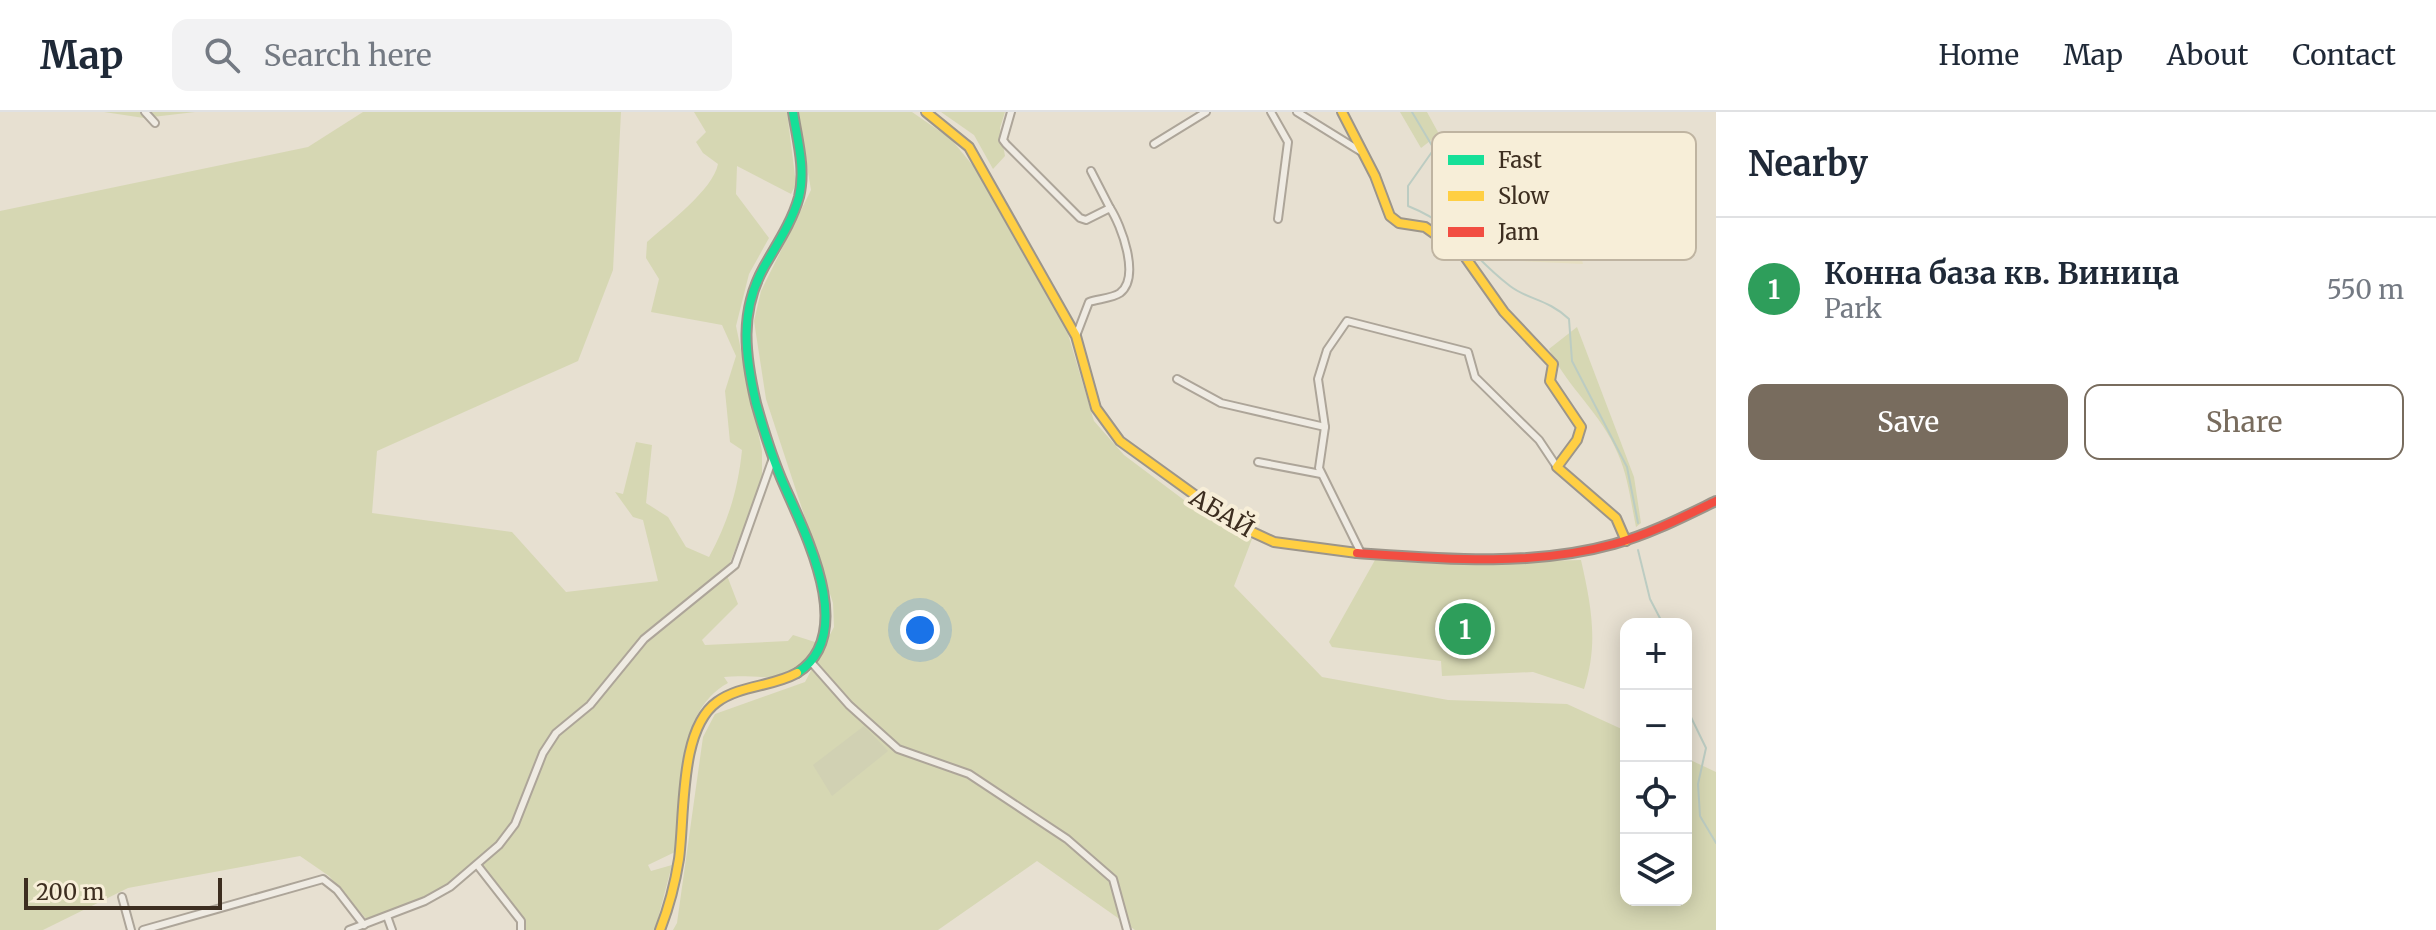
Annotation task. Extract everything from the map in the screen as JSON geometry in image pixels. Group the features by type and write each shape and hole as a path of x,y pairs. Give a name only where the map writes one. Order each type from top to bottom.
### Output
{"street":[{"path":"145,112 155,123"},
{"path":"660,930 676,874 690,757 698,726 722,697 787,681 811,662 824,635 826,603 773,458 753,387 744,324 752,286 787,226 800,192 793,112"},
{"name":"АБАЙ","path":"926,112 969,147 1076,336 1096,408 1120,441 1218,515 1256,534 1298,548 1496,558 1575,551 1626,541 1716,501"},
{"path":"1011,112 1003,140 1052,191 1086,220 1110,208"},
{"path":"1154,144 1206,112"},
{"path":"1271,112 1288,142 1278,219"},
{"path":"1297,112 1360,151"},
{"path":"1342,112 1360,151 1383,186 1390,216 1399,223 1425,227 1432,232"},
{"path":"1076,336 1089,302 1117,295 1129,276 1124,238 1091,171"},
{"path":"1467,260 1504,312 1553,364 1550,381 1581,427 1577,440 1557,467"},
{"path":"1321,474 1325,427 1318,379 1327,350 1342,325 1353,322 1468,352 1475,377 1539,440 1557,467 1616,518 1626,541"},
{"path":"1177,379 1221,403 1325,427"},
{"path":"349,930 450,887 478,866 515,824 538,765 556,733 590,705 644,639 735,565 773,458"},
{"path":"1258,462 1321,474 1328,480 1361,553"},
{"path":"811,662 849,705 898,749 969,774 1067,839 1113,879 1127,930"},
{"path":"478,866 521,921 521,930"},
{"path":"143,930 323,879 337,890 364,925"},
{"path":"122,897 131,930"},
{"path":"387,916 392,930"}],"shaded area":[{"path":"1582,260 1583,264 1519,261"}],"green space":[{"path":"104,112 195,112 144,118"},
{"path":"363,112 621,112 613,270 578,361 377,451 372,513 512,532 566,592 658,581 643,520 633,517 615,492 623,494 636,442 652,445 646,503 668,517 686,547 709,557 716,544 735,492 742,450 730,442 725,391 736,356 722,325 651,312 659,279 646,258 647,242 699,195 708,185 718,164 703,153 696,142 706,132 694,112 787,112 796,184 791,194 737,166 736,194 769,238 749,274 736,326 762,451 762,480 726,573 738,604 702,640 705,645 788,641 793,635 818,643 798,668 787,674 724,677 728,683 710,696 698,714 689,736 680,783 675,852 648,865 651,871 672,865 655,930 521,930 521,921 474,863 437,894 368,921 329,876 300,856 128,888 43,930 0,930 0,211 308,147"},
{"path":"798,112 912,112 951,139 974,167 1068,334 1094,421 1124,455 1192,506 1252,539 1234,586 1322,677 1448,700 1567,704 1620,728 1620,906 1692,906 1692,761 1716,772 1716,930 1135,930 1037,861 938,930 673,930 677,923 703,737 715,714 805,682 834,627 833,603 766,399 754,321 761,291 811,190"},
{"path":"941,112 1005,112 1000,128 1005,156 993,169 974,135"},
{"path":"1400,112 1427,112 1438,132 1432,132 1432,139 1421,148"},
{"path":"1577,327 1634,477 1641,523 1636,527 1618,454 1594,413 1565,376 1549,349"},
{"path":"1375,560 1440,564 1581,560 1592,640 1584,689 1533,672 1442,676 1441,661 1332,647 1329,642"},
{"path":"864,726 888,751 832,796 813,765"}],"waterway":[{"path":"1412,112 1432,146"},
{"path":"1432,152 1408,186 1408,206 1432,218"},
{"path":"1481,260 1510,286 1553,307 1569,319 1572,361 1627,467 1638,523"},
{"path":"1638,550 1650,599 1660,618"},
{"path":"1692,719 1706,748 1698,784 1700,816 1716,843"}],"traffic: fast":[{"path":"793,112 801,165 799,197 756,284 746,334 752,385 767,441 812,551 825,607 824,633 815,655 797,673"}],"traffic: slow":[{"path":"926,112 969,147 1076,336 1096,408 1120,441 1235,524 1274,542 1357,553"},
{"path":"1342,112 1375,176 1390,216 1399,223 1425,227 1432,232"},
{"path":"1467,260 1504,312 1553,364 1550,381 1581,427 1577,440 1557,467 1616,518 1626,541"},
{"path":"660,930 679,859 690,752 705,715 726,696 797,673"}],"traffic: jam":[{"path":"1357,553 1486,559 1551,556 1627,540 1716,501"}],"place":[{"name":"Конна база кв. Виница","path":"1465,629"}]}
